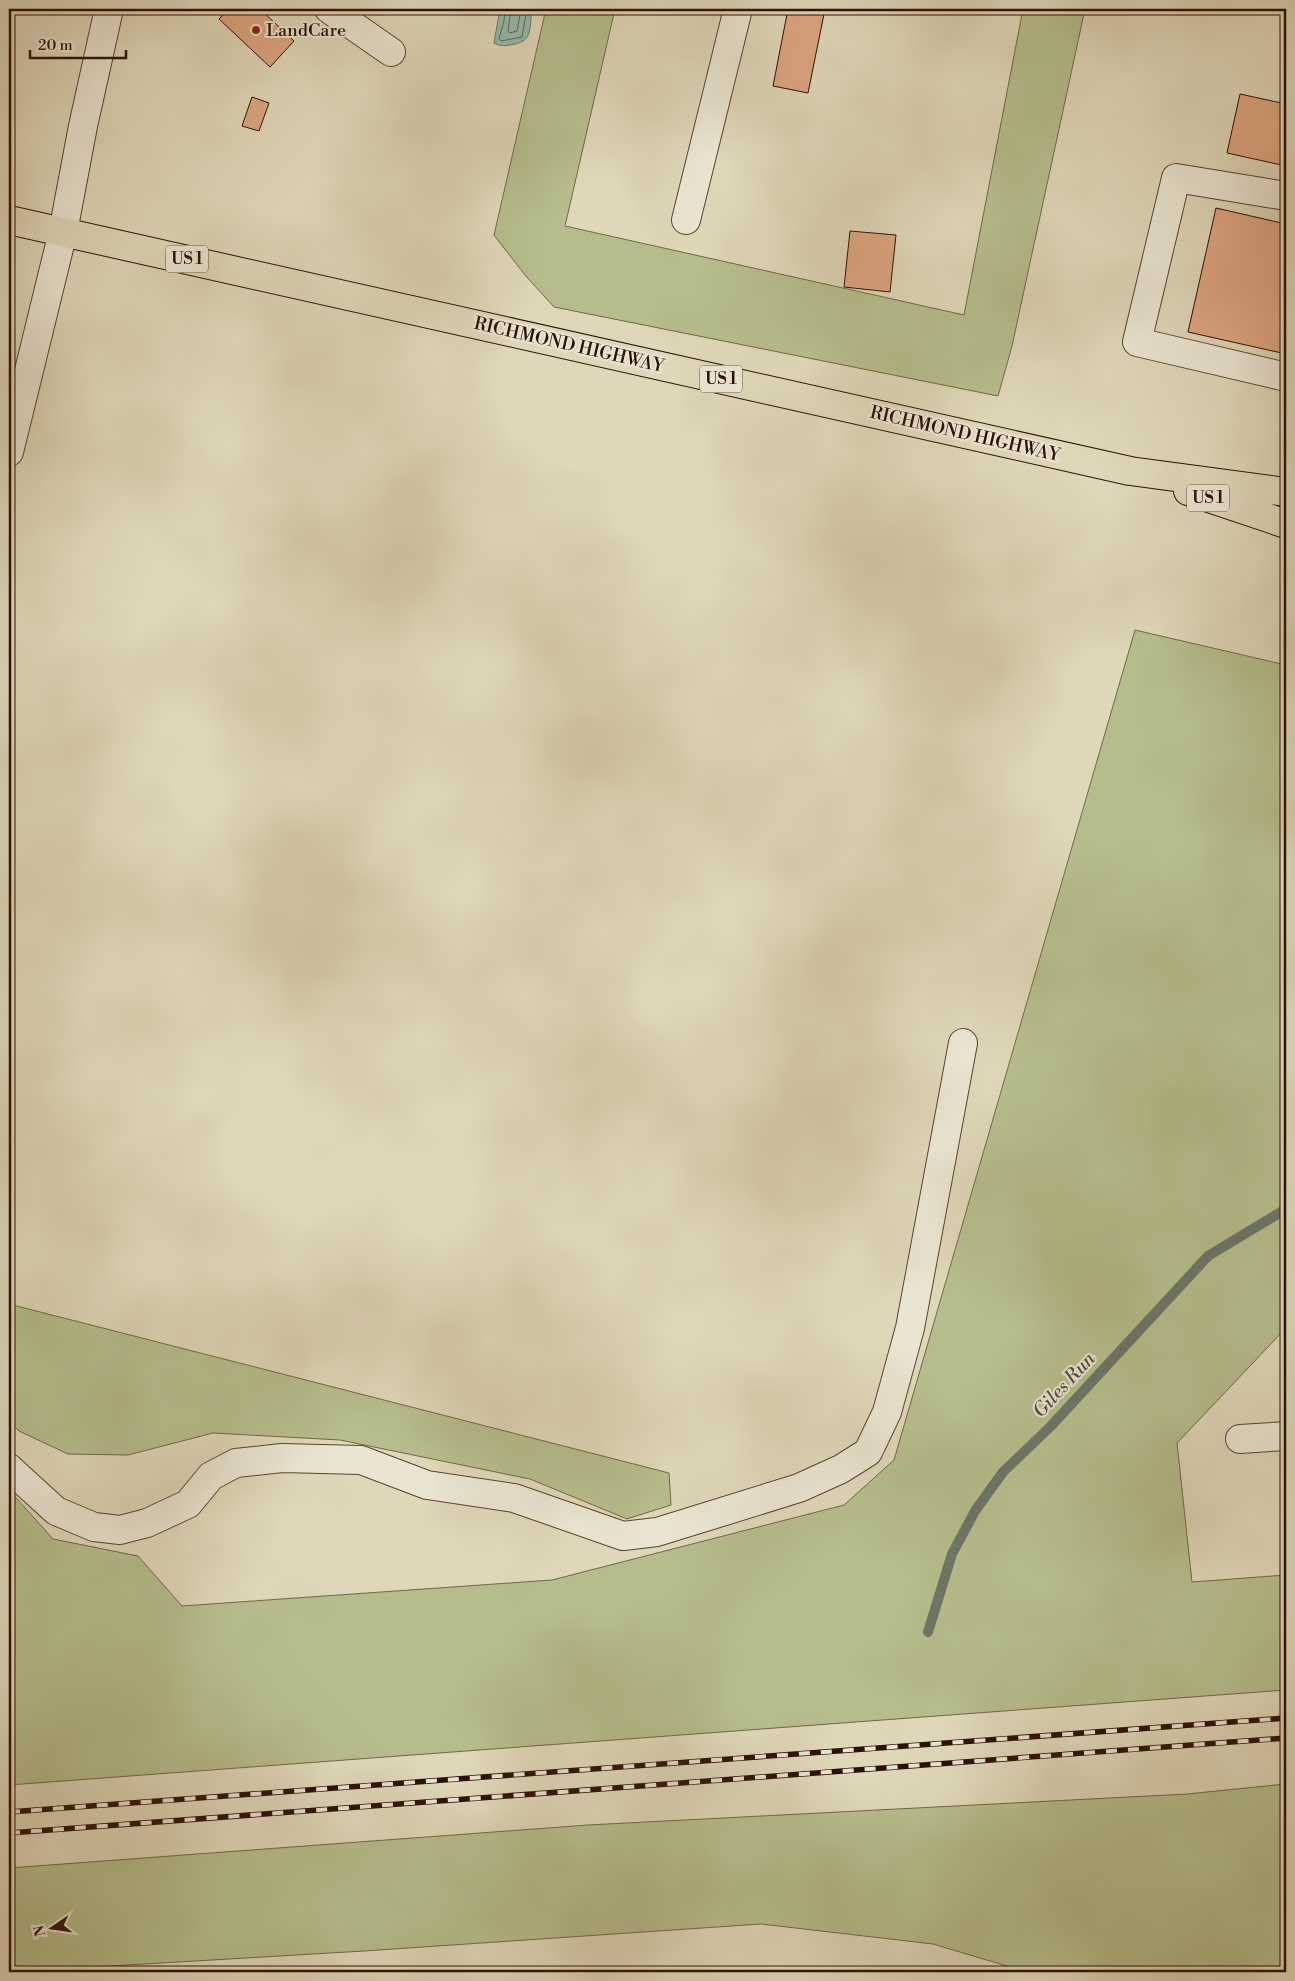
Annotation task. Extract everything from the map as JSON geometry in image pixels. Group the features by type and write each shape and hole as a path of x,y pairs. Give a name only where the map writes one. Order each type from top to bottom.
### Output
{"highway":[{"name":"RICHMOND HIGHWAY","path":"9,220 1130,471 1286,492"},
{"name":"RICHMOND HIGHWAY","path":"1130,471 1286,524"}],"street":[{"path":"9,452 63,232 82,126 110,9"},
{"path":"328,9 391,52"},
{"path":"686,220 738,9"},
{"path":"1286,196 1176,178 1137,342 1286,377"},
{"path":"9,1468 56,1511 94,1527 120,1530 147,1523 188,1504 211,1476 236,1463 282,1458 361,1460 427,1485 514,1498 623,1536 657,1532 799,1488 841,1469 868,1452 887,1412 910,1328 963,1043"},
{"path":"1240,1439 1286,1436"}],"shaded area":[{"path":"546,9 615,9 565,226 964,315 1023,9 1085,9 1012,346 998,396 554,307 525,275 494,235"},
{"path":"1135,630 1286,665 1286,1328 1177,1443 1192,1582 1286,1575 1286,1690 9,1785 9,1490 53,1539 138,1556 182,1606 552,1580 844,1505 894,1460"},
{"path":"9,1304 669,1473 671,1505 627,1519 530,1479 340,1440 213,1433 128,1455 68,1454 19,1431 9,1421"},
{"path":"1286,1784 1286,1972 1027,1972 933,1944 761,1924 364,1951 9,1972 9,1868 588,1825 1187,1794"}],"water":[{"path":"500,9 532,9 527,38 518,43 505,46 494,43"}],"building":[{"name":"LandCare","path":"228,9 260,9 294,41 270,67 219,19"},
{"path":"673,9 694,9 693,13"},
{"path":"788,9 825,9 808,93 773,86"},
{"path":"1240,94 1286,104 1286,166 1227,153"},
{"path":"252,97 269,103 259,131 242,126"},
{"path":"1216,208 1286,224 1286,354 1188,332"},
{"path":"850,231 896,235 890,292 844,287"}],"waterway":[{"name":"Giles Run","path":"928,1632 952,1554 975,1511 1003,1472 1050,1427 1208,1256 1286,1209"}],"railway":[{"path":"9,1812 1286,1718"},
{"path":"9,1833 1286,1738"}],"place":[{"name":"LandCare","path":"256,30"}]}
